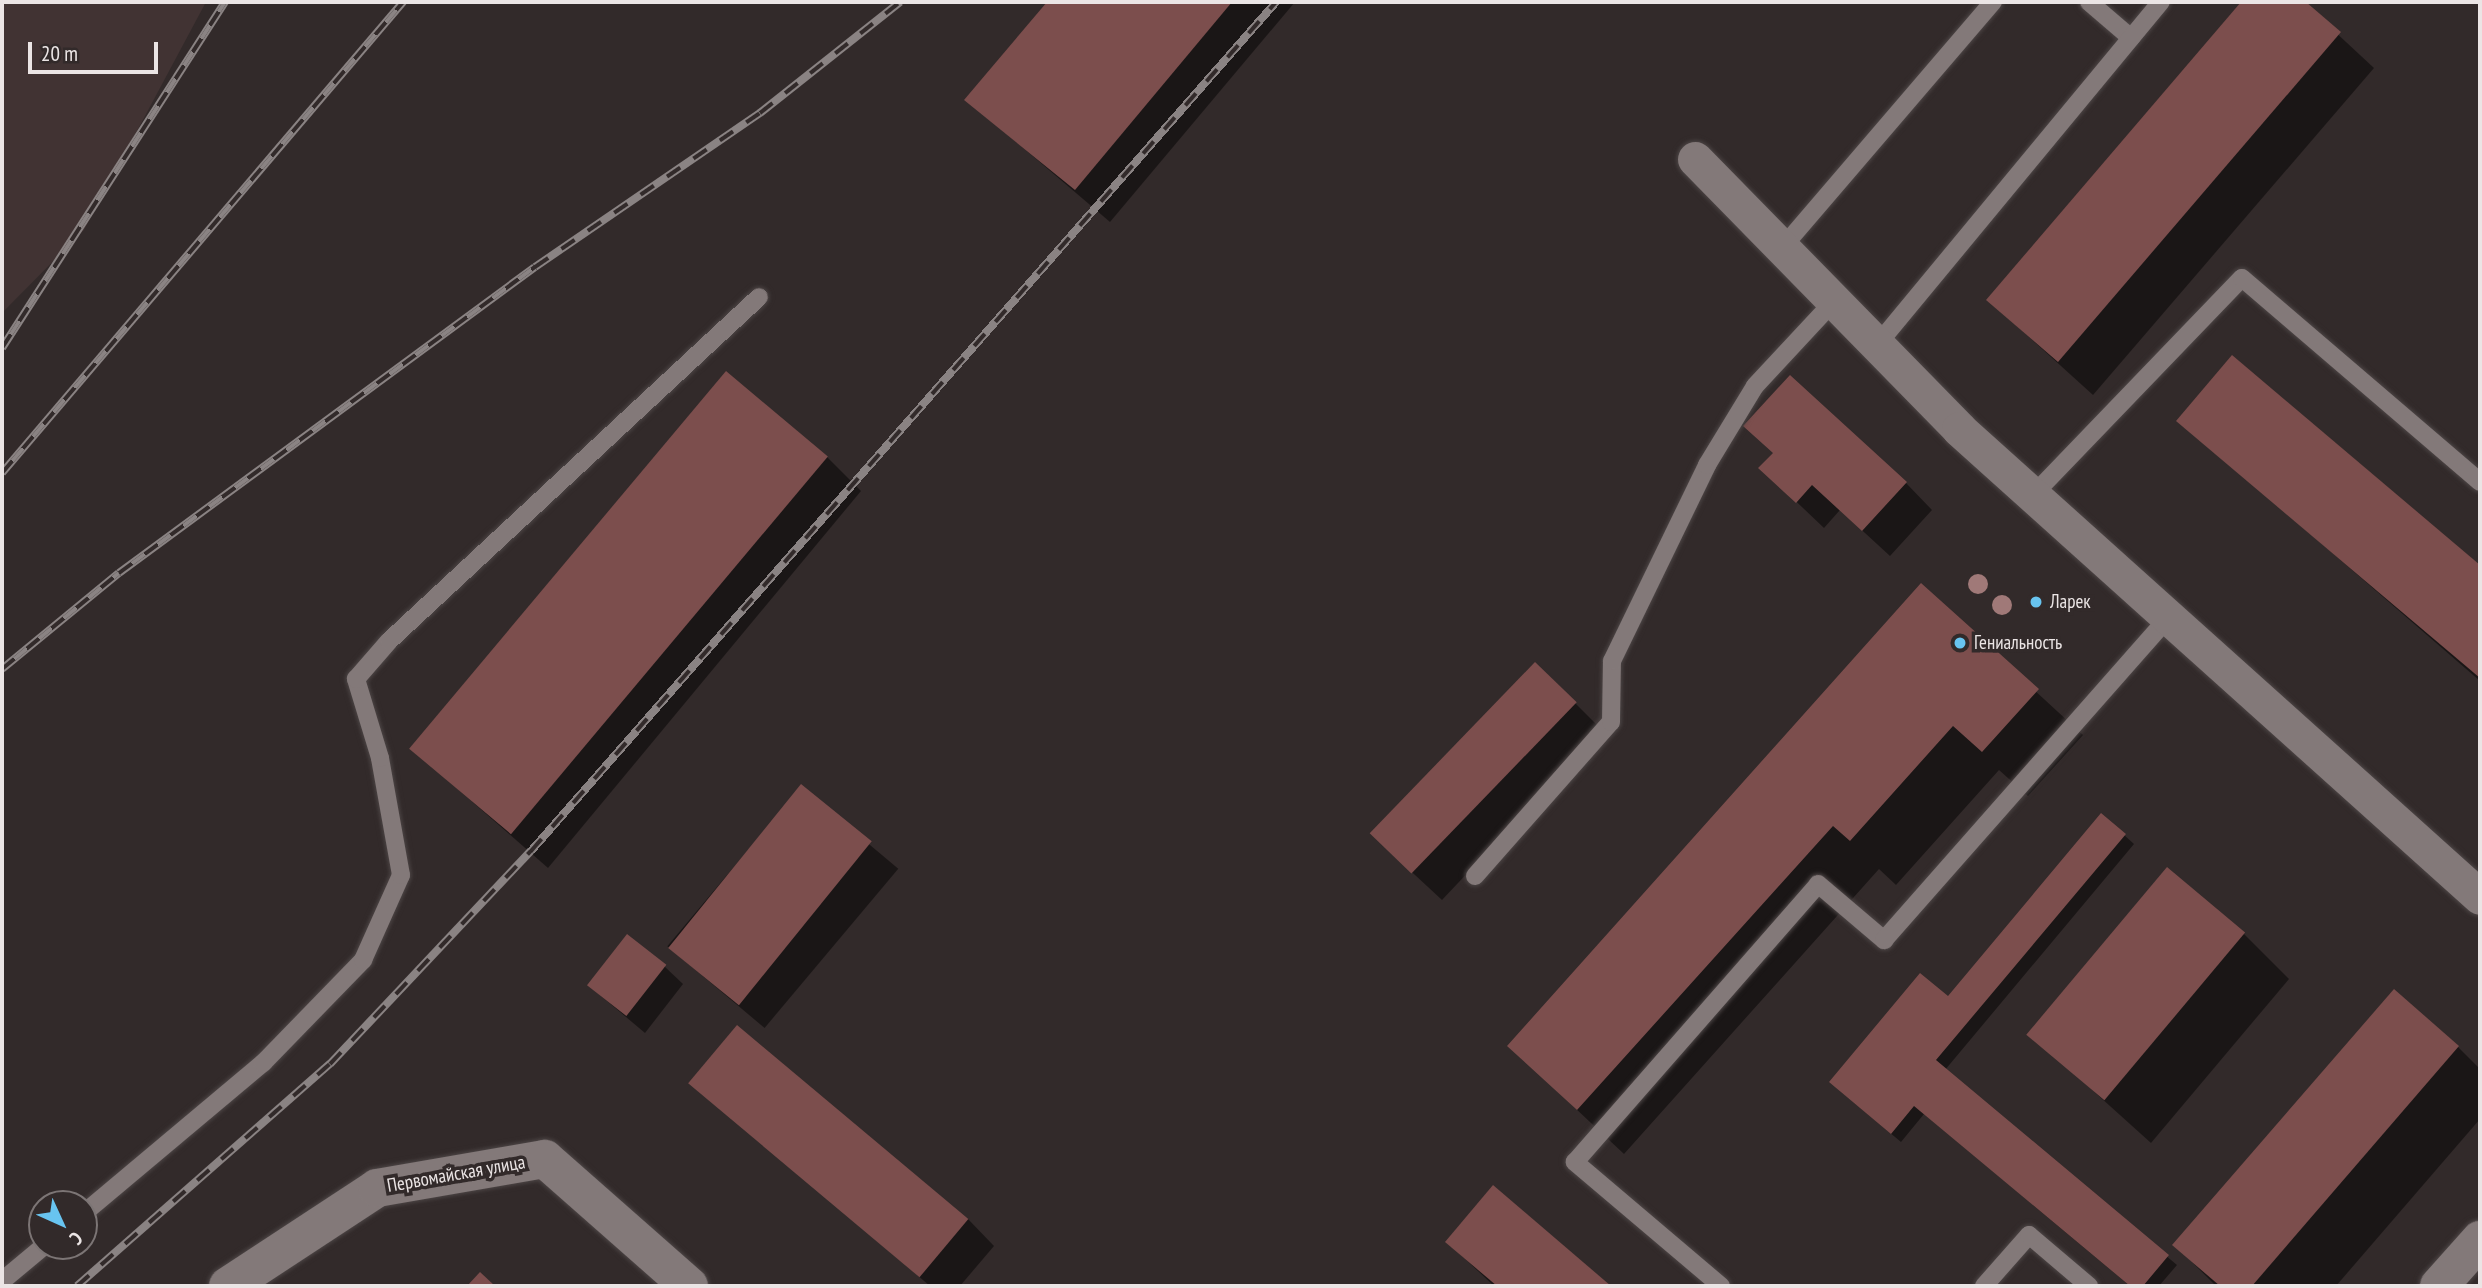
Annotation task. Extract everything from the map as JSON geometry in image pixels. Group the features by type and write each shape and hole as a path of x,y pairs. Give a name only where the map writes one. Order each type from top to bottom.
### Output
{"street":[{"path":"1695,159 1877,345 2033,495 2480,897"},
{"name":"Первомайская улица","path":"228,1286 377,1188 545,1159 689,1286"},
{"path":"2439,1286 2480,1240"}],"lane":[{"path":"1782,248 1993,2"},
{"path":"2089,2 2132,38"},
{"path":"1877,345 2161,2"},
{"path":"2033,495 2242,278 2480,482"},
{"path":"98,1201 263,1063 363,960 401,875 380,758 356,679 389,640 759,297"},
{"path":"1475,876 1611,722 1612,661 1707,465 1755,386 1834,302"},
{"path":"1721,1286 1575,1162 1818,884 1884,940 2169,617"},
{"path":"1984,1286 2029,1235 2089,1286"},
{"path":"2,1281 28,1259"}],"shaded area":[{"path":"2,2 206,2 84,230 2,313"}],"building":[{"path":"1047,2 1232,2 1075,190 964,100"},
{"path":"2241,2 2306,2 2341,32 2058,362 1986,300"},
{"path":"2232,355 2480,565 2480,678 2176,421"},
{"path":"726,371 828,456 511,834 409,749"},
{"path":"1790,375 1907,482 1862,531 1812,485 1796,503 1758,468 1773,453 1743,426"},
{"path":"1921,583 2039,689 1982,752 1953,726 1850,841 1833,826 1577,1110 1507,1046"},
{"path":"1535,662 1577,702 1411,873 1370,833"},
{"path":"801,784 872,841 739,1005 668,948"},
{"path":"2101,813 2126,834 1936,1060 2169,1255 2143,1286 2130,1286 1914,1106 1891,1134 1829,1082 1920,973 1948,996"},
{"path":"2167,867 2245,933 2104,1100 2026,1035"},
{"path":"627,934 666,965 626,1016 587,985"},
{"path":"2394,989 2459,1046 2252,1286 2220,1286 2172,1245"},
{"path":"737,1025 968,1219 919,1277 688,1083"},
{"path":"1493,1185 1611,1286 1497,1286 1445,1242"},
{"path":"480,1272 495,1286 467,1286"}],"railway":[{"path":"2,348 225,2"},
{"path":"2,473 403,2"},
{"path":"2,669 119,573 535,267 760,113 900,2"},
{"path":"77,1286 330,1064 531,851 1276,2"}],"place":[{"name":"Ларек","path":"2036,602"},
{"name":"Гениальность","path":"1960,643"}]}
